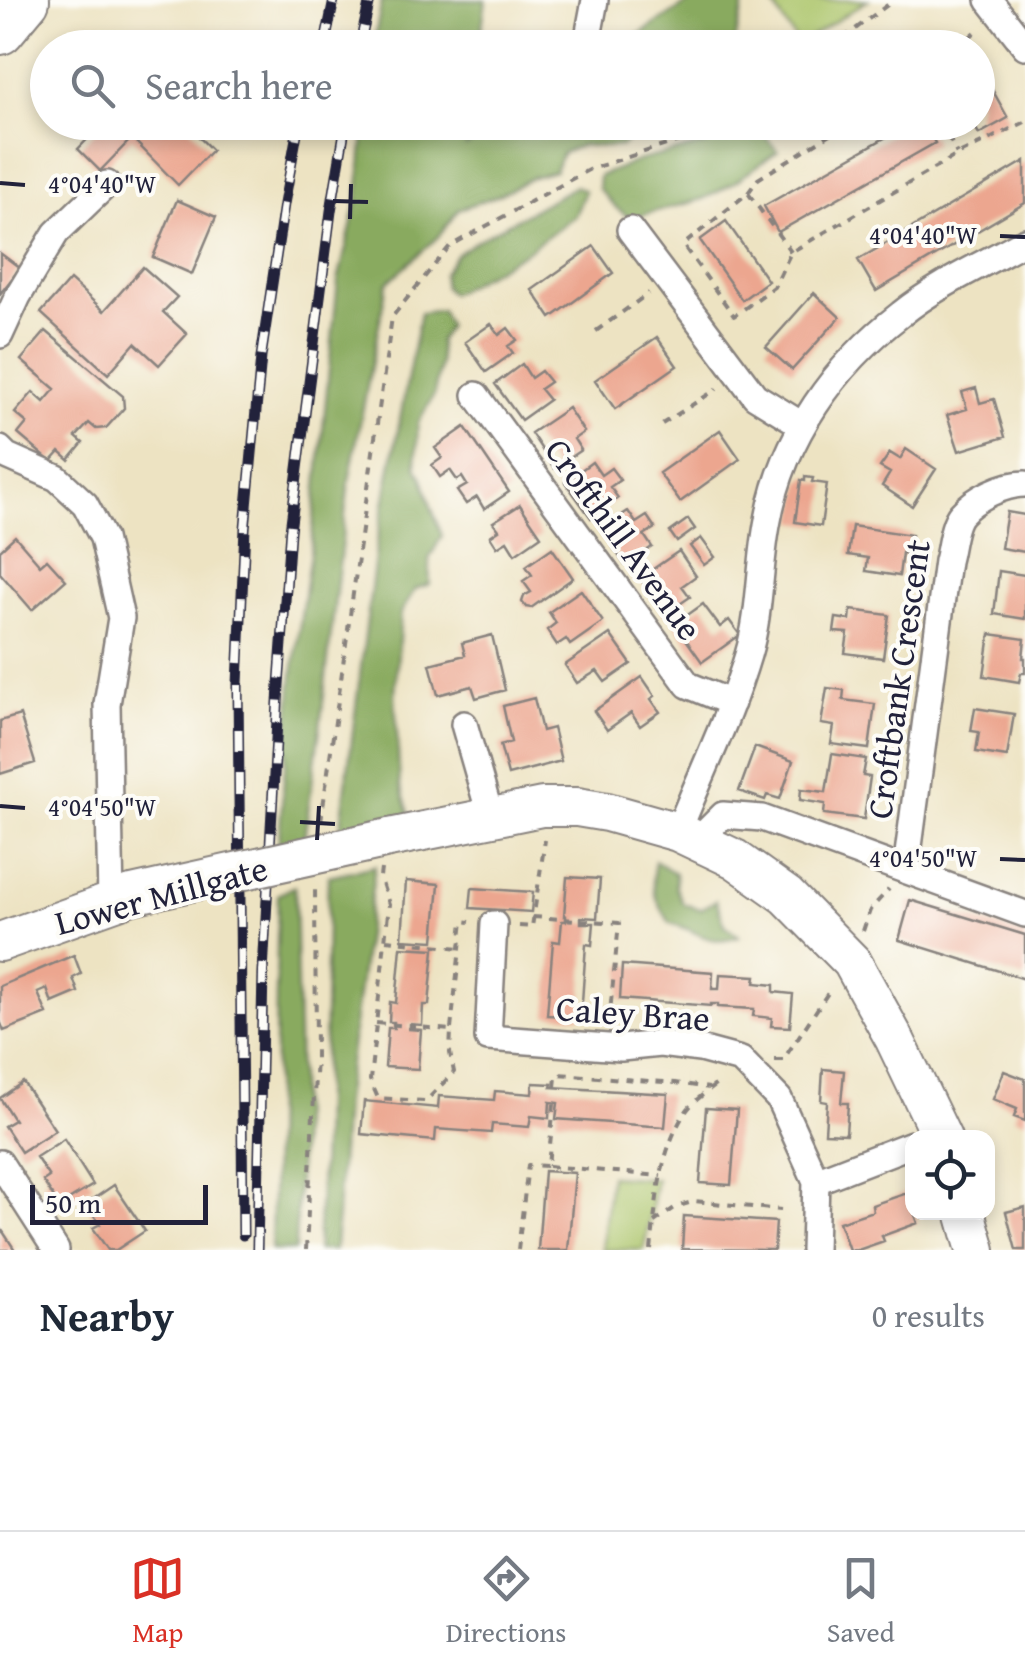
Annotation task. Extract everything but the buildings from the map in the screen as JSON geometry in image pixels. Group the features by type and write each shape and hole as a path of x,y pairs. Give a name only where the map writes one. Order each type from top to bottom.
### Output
{"highway":[{"path":"0,30 25,0"}],"street":[{"path":"589,30 595,0"},
{"path":"994,6 1025,46"},
{"path":"0,335 56,233 107,184"},
{"path":"630,230 755,396 802,425"},
{"path":"688,836 749,652 768,518 785,460 802,425 855,355 900,314 1025,241"},
{"name":"Crofthill Avenue","path":"476,395 688,686 732,704"},
{"path":"0,449 7,456 57,478 85,504 104,538 121,618 108,704 122,898"},
{"name":"Croftbank Crescent","path":"906,869 947,561 958,516 993,490 1025,484"},
{"path":"464,724 491,818"},
{"name":"Lower Millgate","path":"0,942 122,898 389,838 542,806 608,812 688,836 735,858 787,896 852,962 894,1038 928,1130"},
{"path":"688,836 723,815 762,818 1025,914"},
{"name":"Caley Brae","path":"494,924 488,1038 606,1047 700,1048 741,1060 779,1099 816,1180"},
{"path":"814,1250 816,1180 905,1147"},
{"path":"0,1163 56,1250"},
{"path":"967,1220 976,1250"}],"path":[{"path":"854,30 894,0"},
{"path":"973,30 994,6"},
{"path":"995,137 1025,122"},
{"path":"320,826 392,317 450,246 590,169 682,140"},
{"path":"821,140 758,179 748,193 683,245 734,316 774,287 792,252 988,140"},
{"path":"951,140 958,155"},
{"path":"748,193 792,252"},
{"path":"596,331 668,279"},
{"path":"662,424 740,374"},
{"path":"389,838 380,878 390,904 370,1080 378,1098 426,1101 454,1072 451,1030 464,921 532,927 547,828"},
{"path":"783,1060 852,962 870,910 906,869"},
{"path":"306,1250 316,1057 315,884"},
{"path":"532,917 619,923 606,1047"},
{"path":"386,940 460,948"},
{"path":"376,1023 451,1030"},
{"path":"651,1250 667,1152 686,1110 741,1060"},
{"path":"555,1087 558,1074 676,1082 712,1089"},
{"path":"548,1166 554,1102"},
{"path":"518,1250 528,1165 661,1176"},
{"path":"654,1222 676,1207 695,1201 781,1210"}],"green space":[{"path":"382,0 486,0 482,30 376,30"},
{"path":"693,0 745,0 738,30 646,30"},
{"path":"770,0 868,0 822,30 789,30"},
{"path":"363,140 467,140 466,146 476,140 628,140 622,146 582,145 562,153 555,171 459,209 438,237 387,283 349,481 303,846 278,849 293,673 311,546 338,281 358,197"},
{"path":"713,140 768,140 778,151 713,194 631,219 598,188 599,176 640,160"},
{"path":"576,186 585,191 575,216 524,253 451,294 444,287 443,274 456,255"},
{"path":"441,310 448,326 439,341 440,363 434,395 418,423 416,467 442,536 429,559 430,584 415,589 401,613 395,695 400,785 410,816 339,840 377,541 420,313"},
{"path":"655,861 675,873 683,904 701,909 716,900 725,925 739,936 710,939 670,923 655,894"},
{"path":"375,866 344,1102 335,1250 317,1250 328,876"},
{"path":"295,886 300,1131 295,1250 271,1250 278,895"},
{"path":"610,1176 656,1179 644,1250 602,1250"}],"railway":[{"path":"328,30 334,0"},
{"path":"363,30 370,0"},
{"path":"243,1235 238,684 245,528 261,357 296,140"},
{"path":"257,1250 263,972 290,531 343,140"}]}
